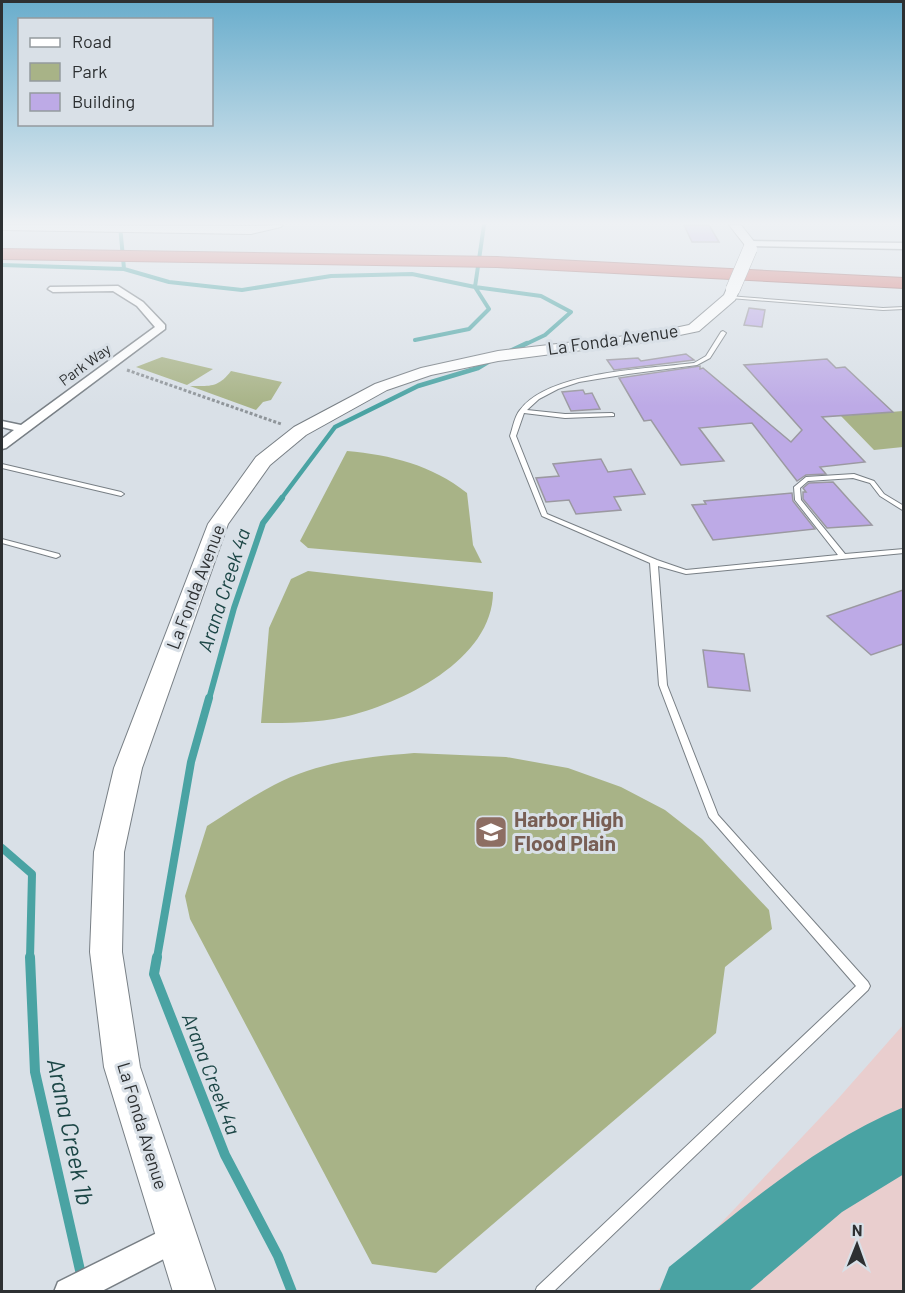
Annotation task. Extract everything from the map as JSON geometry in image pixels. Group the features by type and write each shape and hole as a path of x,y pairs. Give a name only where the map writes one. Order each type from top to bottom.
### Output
{"street":[{"name":"La Fonda Avenue","path":"195,1292 122,1066 106,952 109,852 128,768 218,524 263,461 300,431 381,387 427,371 498,357 651,337 694,328 732,293 735,285"},
{"name":"Park Way","path":"2,444 161,327 140,304 115,288 53,289"},
{"path":"2,424 23,429"},
{"path":"68,1292 178,1237"}],"lane":[{"path":"732,293 883,309 903,308"},
{"path":"723,333 708,357 694,364 589,378 549,390 522,411 513,436 544,515 654,562 686,572 903,551"},
{"path":"522,411 565,416 612,414"},
{"path":"2,466 121,494"},
{"path":"843,557 798,500 797,487 806,479 854,476 872,482 882,495 903,508"},
{"path":"2,541 56,556"},
{"path":"542,1292 864,986 714,817 663,685 654,562"}],"path":[{"path":"112,364 300,431"}],"shaded area":[{"path":"903,1025 903,1291 657,1291 836,1101"}],"green space":[{"path":"162,357 213,369 187,385 136,367"},
{"path":"231,371 282,382 271,400 263,402 256,410 190,386 213,385 222,381"},
{"path":"903,411 903,447 874,450 841,416"},
{"path":"347,451 379,455 425,468 454,483 467,493 473,545 482,563 308,548 300,541"},
{"path":"308,571 493,592 489,616 478,638 461,658 440,675 391,702 334,719 261,723 269,628 291,579"},
{"path":"414,753 506,757 568,768 621,787 665,810 702,839 769,910 772,929 725,967 716,1033 436,1273 372,1264 190,919 185,896 207,826 240,805 274,785 307,771 342,762"}],"building":[{"path":"749,308 765,310 762,327 744,325"},
{"path":"686,354 694,360 614,370 607,360 638,358 641,361"},
{"path":"827,359 836,368 845,367 893,412 822,417 865,462 820,467 826,474 806,475 797,481 752,423 699,428 724,461 681,465 651,420 644,421 619,378 700,366 700,369 703,368 791,442 802,430 744,365"},
{"path":"583,390 585,394 592,393 600,409 571,411 562,392"},
{"path":"601,459 608,472 631,469 645,494 614,497 621,510 576,514 569,500 546,502 536,478 559,476 553,464"},
{"path":"833,482 872,525 827,528 803,499 803,492 806,492 803,488 809,483"},
{"path":"792,493 793,501 815,529 713,540 692,505 706,504 704,501"},
{"path":"903,590 903,644 871,655 827,616"},
{"path":"703,650 744,654 750,691 708,687"}],"waterway":[{"name":"Arana Creek 4a","path":"199,285 242,290 272,285"},
{"name":"Arana Creek 4a","path":"467,285 475,287"},
{"path":"415,340 469,329 489,309 475,287"},
{"name":"Arana Creek 4a","path":"475,287 541,296 571,312 545,335 524,345"},
{"name":"Arana Creek 4a","path":"506,353 527,343"},
{"name":"Arana Creek 4a","path":"281,499 335,427 418,386 478,368 493,359"},
{"name":"Arana Creek 4a","path":"209,699 234,608 263,523 282,498"},
{"name":"Arana Creek 4a","path":"157,958 191,762 209,698"},
{"name":"Arana Creek 1b","path":"2,848 32,874 30,957"},
{"name":"Arana Creek 1b","path":"30,957 35,1072 82,1279"},
{"name":"Arana Creek 4a","path":"157,957 154,974 225,1155 278,1256 292,1292"},
{"path":"694,1292 819,1189 904,1138"}],"place":[{"name":"Harbor High Flood Plain","path":"491,832"}]}
